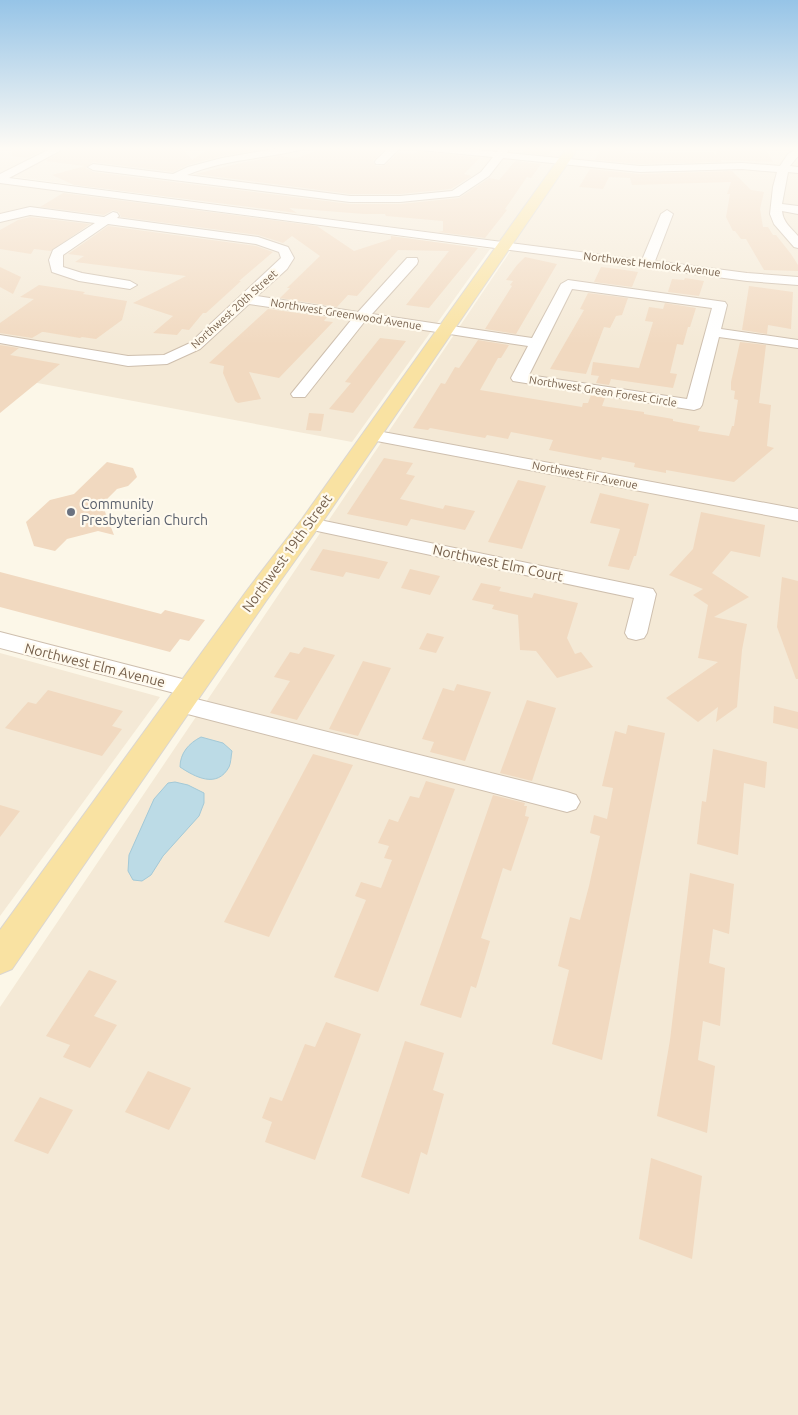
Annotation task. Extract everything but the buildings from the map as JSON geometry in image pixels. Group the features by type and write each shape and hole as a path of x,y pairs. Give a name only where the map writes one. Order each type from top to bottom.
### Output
{"main road":[{"name":"Northwest 19th Street","path":"0,958 257,595 310,524 526,213"}],"street":[{"path":"0,218 21,213"},
{"path":"47,213 107,220"},
{"path":"118,213 57,253 55,260 57,269 79,277 130,285"},
{"name":"Northwest Hemlock Avenue","path":"250,213 783,281 798,281"},
{"path":"777,213 778,221 798,244"},
{"path":"647,264 667,214"},
{"name":"Northwest 20th Street","path":"0,339 128,361 167,359 194,346 247,299 288,258 284,250 258,241 107,220"},
{"path":"299,394 362,316 412,261"},
{"name":"Northwest Green Forest Circle","path":"568,284 720,306 713,332 694,406 519,378 568,284"},
{"name":"Northwest Greenwood Avenue","path":"247,299 536,343"},
{"path":"713,332 798,344"},
{"name":"Northwest Fir Avenue","path":"372,435 798,515"},
{"name":"Northwest Elm Court","path":"310,524 646,594 636,633"},
{"name":"Northwest Elm Avenue","path":"0,640 185,696 567,802"}],"shaded area":[{"path":"0,213 223,213 490,249 352,442 0,376"},
{"path":"289,213 798,213 798,1415 0,1415 0,1007 516,243"},
{"path":"0,653 160,697 0,916"}],"water":[{"path":"201,737 223,743 232,751 229,767 218,778 206,779 199,777 180,767 180,762 186,749"},
{"path":"175,782 188,785 204,793 204,803 199,816 163,856 151,875 142,881 133,880 128,871 129,855 154,799 168,783"}],"place":[{"name":"Community Presbyterian Church","path":"71,512"}]}
